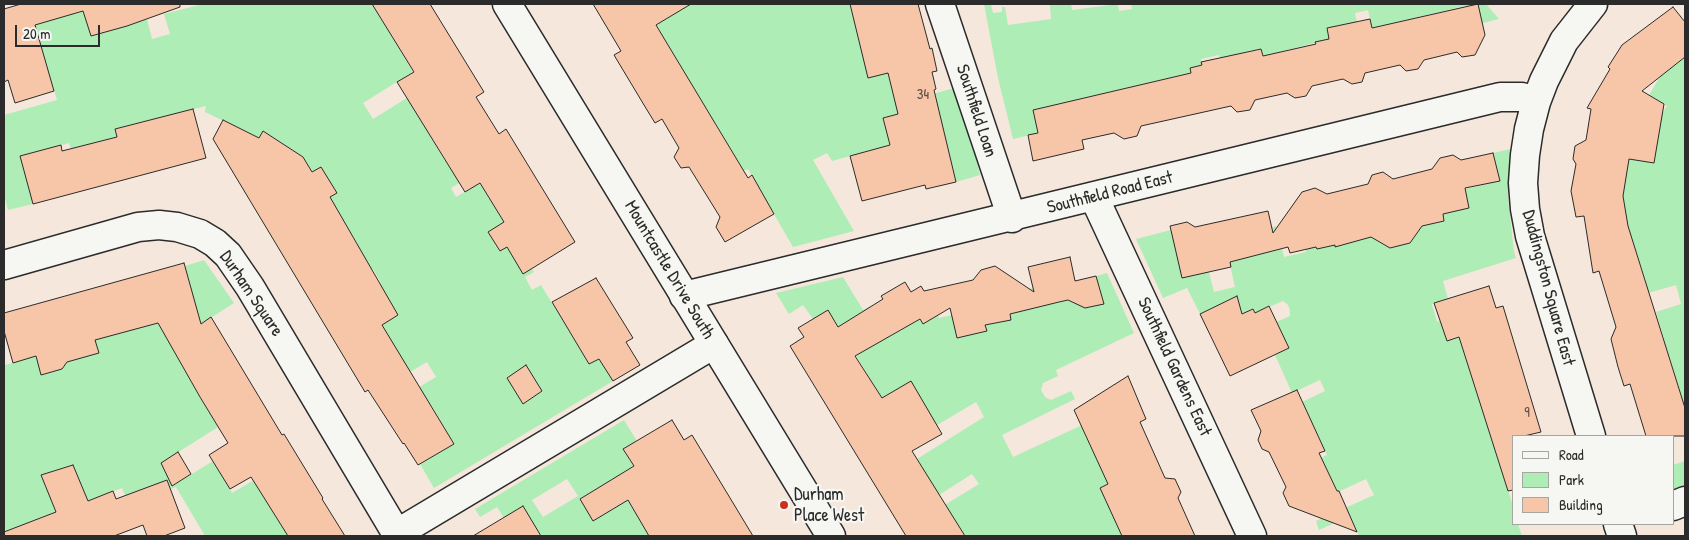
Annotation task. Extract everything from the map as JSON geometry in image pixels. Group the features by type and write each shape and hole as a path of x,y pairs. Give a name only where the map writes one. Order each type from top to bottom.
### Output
{"street":[{"name":"Mountcastle Drive South","path":"507,4 831,536"},
{"name":"Southfield Loan","path":"940,4 1012,218"},
{"name":"Duddingston Square East","path":"1591,435 1530,236 1523,183 1525,155 1536,102 1544,81 1564,41 1593,4"},
{"name":"Southfield Road East","path":"684,296 1012,218 1500,98 1522,97 1536,102"},
{"name":"Southfield Gardens East","path":"1094,197 1252,536"},
{"name":"Durham Square","path":"4,264 138,227 178,226 200,234 215,243 228,255 250,287 397,535"},
{"path":"397,535 714,344"}],"green space":[{"path":"28,4 54,4 57,15 73,11 75,14 83,11 91,36 147,19 152,39 170,34 164,14 203,4 372,4 383,22 402,10 408,20 389,32 413,72 363,103 373,119 410,96 428,133 445,161 461,151 475,174 451,188 456,197 480,183 504,222 488,232 499,251 515,242 534,272 525,277 532,290 541,285 589,364 599,359 613,381 434,488 420,464 454,444 432,406 409,420 399,399 436,377 427,362 410,372 381,325 398,315 389,300 372,310 345,305 381,283 373,269 369,272 354,246 358,244 302,155 292,161 282,143 263,131 259,138 205,112 206,106 115,129 117,137 71,149 69,143 20,156 33,204 8,210 4,194 4,115 57,100","holes":["526,366 542,391 523,403 507,378"]},
{"path":"681,4 854,4 850,5 868,77 888,73 895,100 911,100 958,87 980,175 956,182 944,131 893,115 883,118 890,145 832,161 827,153 813,160 854,231 793,247 748,169 744,171 715,122 694,134 710,114 688,79 661,76 680,64 656,25 684,8"},
{"path":"984,4 991,4 993,13 1002,12 1002,7 1005,7 1008,25 1051,19 1050,4 1071,4 1072,10 1118,4 1119,11 1132,9 1131,4 1486,4 1499,19 1471,26 1465,6 1372,28 1368,10 1355,13 1359,32 1347,24 1327,28 1329,39 1263,56 1261,49 1248,51 1222,66 1219,55 1201,59 1202,65 1190,68 1191,73 1033,110 1038,133 1013,139 998,78"},
{"path":"1685,57 1685,414 1664,420 1680,392 1667,349 1645,356 1642,346 1664,339 1656,312 1681,304 1676,285 1610,304 1606,294 1646,281 1632,240 1609,243 1631,147 1636,160 1654,162 1659,135 1655,124 1667,106 1649,95 1661,75"},
{"path":"1510,149 1508,197 1516,258 1443,281 1448,299 1432,304 1437,322 1440,321 1447,341 1461,337 1464,353 1512,503 1512,525 1518,525 1522,536 1359,536 1350,516 1319,530 1316,521 1374,495 1366,479 1338,492 1326,468 1308,476 1303,466 1327,455 1318,435 1279,413 1325,391 1320,380 1292,393 1275,355 1288,348 1276,322 1290,316 1288,305 1283,301 1255,313 1253,309 1242,314 1237,296 1200,314 1187,288 1163,298 1136,239 1171,230 1209,272 1214,292 1235,287 1224,239 1237,260 1278,250 1272,227 1276,226 1284,257 1306,252 1305,245 1333,238 1335,247 1346,233 1410,243 1415,235 1414,228 1444,221 1443,214 1469,208 1465,189 1500,181 1493,153"},
{"path":"204,260 234,303 170,344 196,389 215,388 200,397 218,427 161,463 174,485 213,461 232,493 273,469 259,490 283,528 310,523 288,536 205,536 176,487 171,489 167,480 129,505 122,488 88,501 72,465 41,475 56,512 25,524 30,536 4,536 4,363 5,365 36,356 40,371 47,373 62,369 66,362 95,340 191,288 185,266"},
{"path":"1107,273 1134,333 1056,370 1058,376 1043,383 1041,390 1045,397 1051,400 1071,391 1075,399 1002,435 1013,457 1093,420 1095,424 1083,430 1092,450 1104,445 1109,484 1100,488 1106,502 1133,536 965,536 948,509 912,525 979,484 972,474 939,495 917,459 984,417 976,402 922,434 882,398 828,310 813,319 803,305 789,314 776,293 843,277 863,310 871,306 889,337 905,328 903,324 918,316 923,324 938,315 939,318 952,315 957,338 986,331 985,325 1011,320 1005,290 1017,292 1033,288 1038,307 1079,297 1102,301 1096,276"},
{"path":"624,420 637,441 623,449 634,467 627,499 635,512 689,527 673,536 541,536 537,530 526,536 515,536 497,507 480,517 475,509","holes":["567,479 578,496 543,517 532,500","600,487 613,508 593,521 580,499"]},
{"path":"1685,461 1685,487 1674,491 1674,465"}],"building":[{"path":"21,4 180,4 180,7 127,26 91,36 83,11 35,25 54,91 15,103 8,80 4,82 4,9"},
{"path":"372,4 430,4 484,92 476,97 499,134 506,129 575,242 523,274 507,247 500,251 488,232 504,222 480,183 465,192 397,82 414,72"},
{"path":"593,4 691,4 656,25 748,178 752,175 774,214 725,242 716,227 720,217 689,167 681,168 674,157 679,148 662,119 655,123 614,55 621,51"},
{"path":"850,4 918,4 937,71 932,72 936,89 934,90 956,182 926,189 925,185 862,201 850,156 890,145 883,118 898,114 888,73 868,78"},
{"path":"1478,4 1485,35 1475,55 1462,57 1457,52 1424,60 1418,69 1406,71 1400,65 1365,73 1362,82 1352,84 1343,79 1312,86 1306,96 1295,98 1287,93 1255,100 1250,110 1237,112 1231,106 1141,126 1137,136 1124,139 1114,133 1082,140 1084,149 1033,161 1028,135 1038,133 1033,110 1191,73 1190,68 1202,65 1201,62 1261,49 1263,56 1316,44 1315,42 1329,39 1327,28 1370,19 1372,28"},
{"path":"1673,7 1685,22 1685,57 1642,91 1664,104 1654,163 1629,159 1623,196 1628,226 1685,408 1685,436 1646,435 1630,384 1624,386 1618,367 1611,339 1616,327 1599,271 1593,273 1584,216 1576,217 1571,191 1576,164 1573,159 1575,146 1586,140 1591,109 1587,108 1610,69 1608,67 1622,45"},
{"path":"193,109 206,158 33,204 20,156 61,145 62,151 117,137 115,129"},
{"path":"223,120 259,138 263,131 303,157 312,172 321,167 337,193 330,197 398,315 382,325 454,444 418,465 368,390 365,392 213,139"},
{"path":"1493,153 1500,181 1465,188 1469,208 1443,214 1444,221 1422,226 1410,243 1390,248 1371,237 1335,247 1335,245 1317,249 1316,247 1290,253 1288,247 1230,262 1231,267 1182,278 1170,226 1187,222 1195,227 1268,211 1273,233 1302,192 1315,188 1327,194 1368,184 1372,175 1383,172 1393,179 1432,169 1440,158 1453,155 1461,160"},
{"path":"1070,257 1075,281 1096,276 1104,304 1085,308 1068,300 1059,302 1010,314 1011,320 985,325 987,331 957,338 950,308 923,324 920,319 855,356 882,398 911,381 942,434 912,451 965,536 906,536 790,346 804,337 798,328 828,310 838,327 883,299 881,296 905,282 911,292 921,286 924,291 973,280 981,270 995,266 1034,292 1028,267"},
{"path":"184,263 201,324 211,317 345,536 288,536 251,477 230,489 209,455 228,443 158,323 95,340 99,353 67,362 62,369 41,375 36,356 13,363 4,331 4,313"},
{"path":"596,278 633,338 626,342 640,365 613,381 599,359 589,364 552,302"},
{"path":"1489,286 1496,308 1503,306 1541,432 1528,435 1512,435 1512,490 1508,491 1459,337 1447,341 1434,303"},
{"path":"1237,296 1242,314 1253,309 1255,313 1269,306 1289,348 1230,376 1200,314"},
{"path":"526,365 542,391 523,404 507,378"},
{"path":"1128,376 1146,419 1140,422 1165,478 1175,479 1181,492 1178,498 1195,536 1122,536 1100,488 1108,484 1074,410"},
{"path":"1297,390 1325,451 1319,453 1337,491 1339,491 1357,532 1289,506 1283,493 1286,487 1269,452 1262,449 1258,440 1261,431 1251,410"},
{"path":"672,420 684,440 692,435 753,536 649,536 628,500 593,521 580,499 634,466 623,449"},
{"path":"178,452 191,474 172,486 161,463"},
{"path":"73,465 88,501 113,491 116,499 167,480 185,528 164,536 147,536 143,525 114,536 4,536 4,532 56,512 41,475"},
{"path":"523,506 541,536 473,536"}],"place":[{"name":"Durham Place West","path":"784,505"}]}
